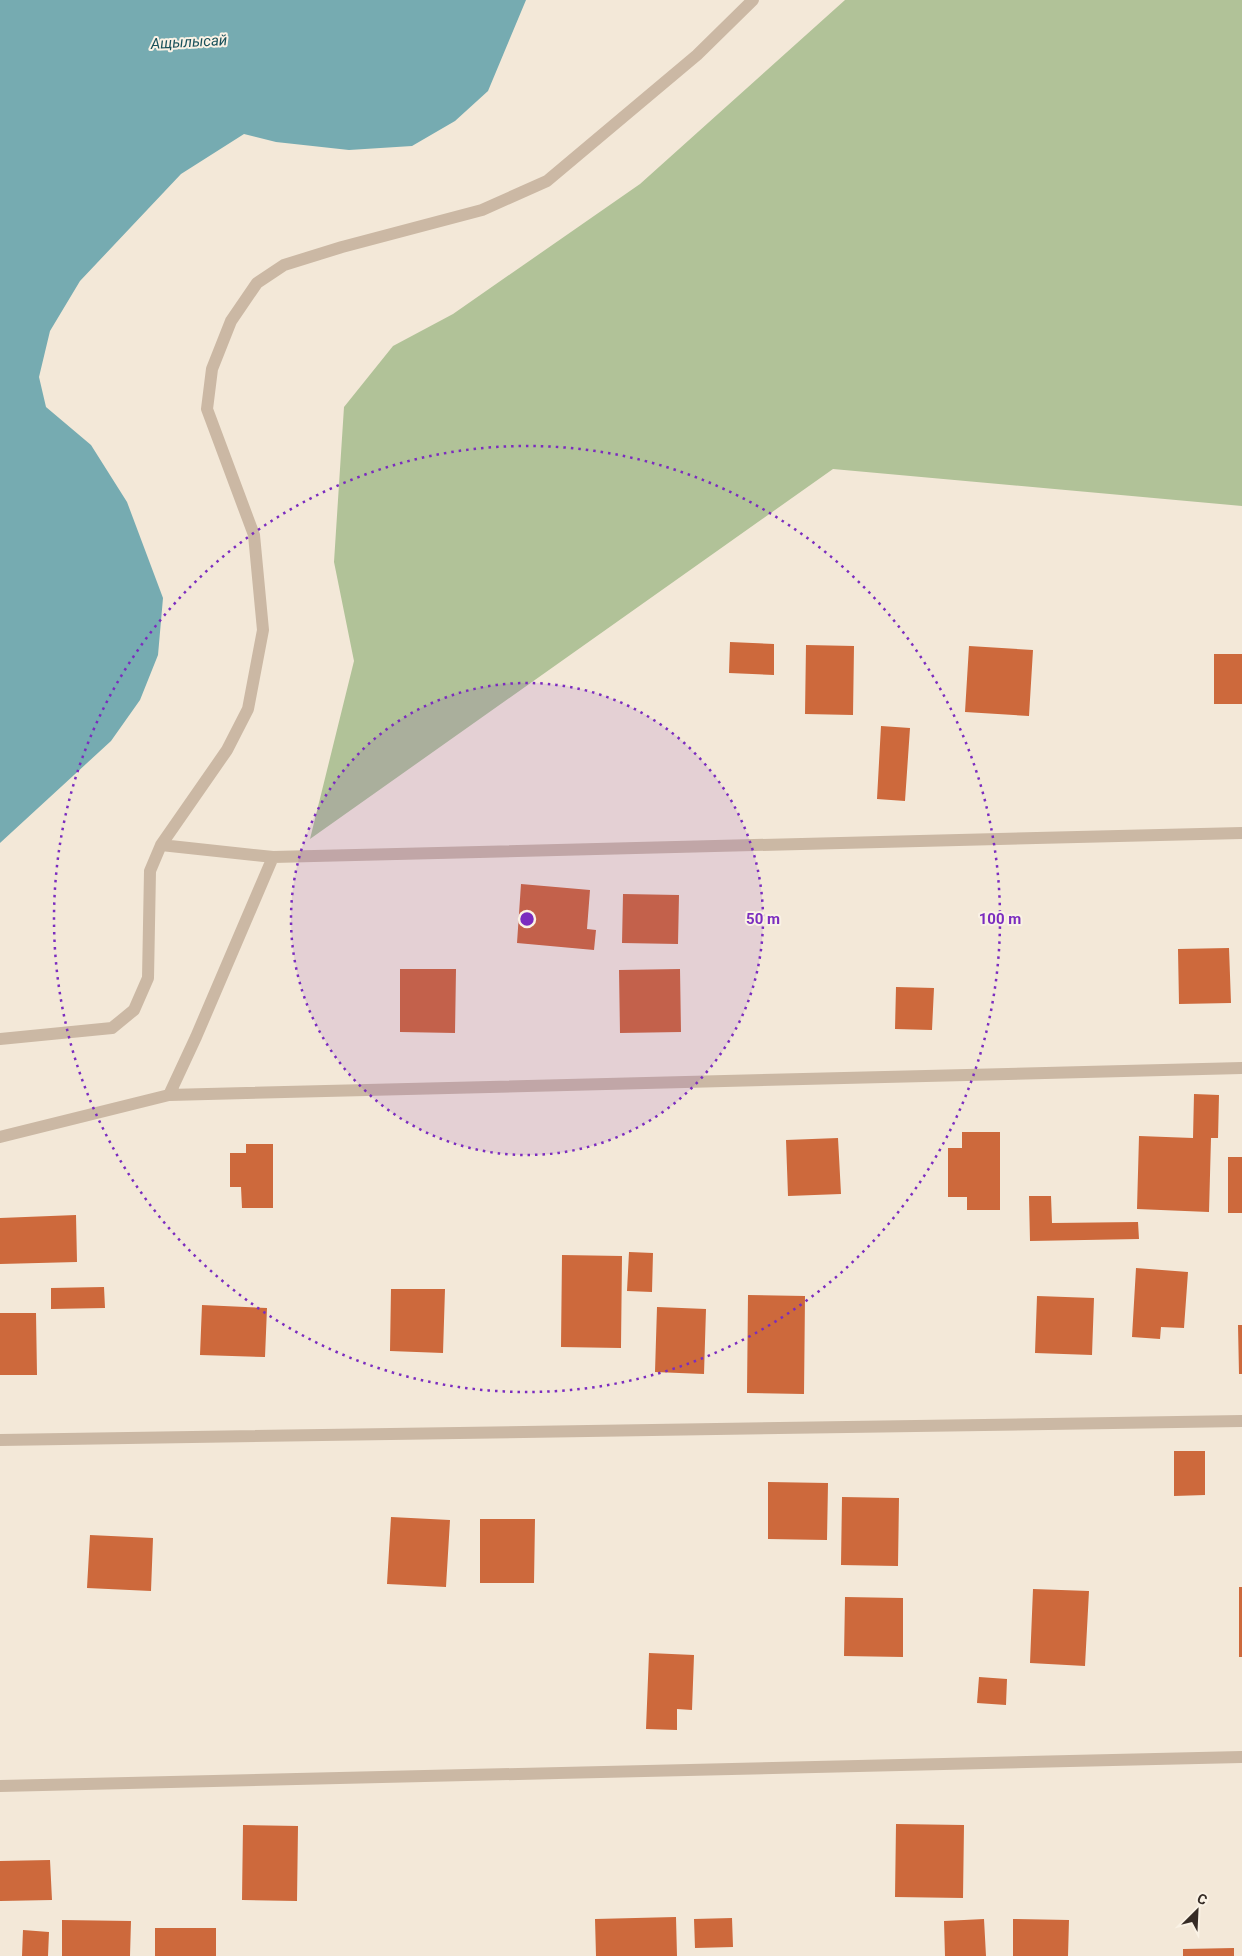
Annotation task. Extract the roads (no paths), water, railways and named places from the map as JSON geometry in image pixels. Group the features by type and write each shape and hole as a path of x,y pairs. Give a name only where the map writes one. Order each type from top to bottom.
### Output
{"street":[{"path":"0,1039 112,1028 134,1010 148,978 150,871 161,845 228,750 248,709 263,630 254,535 207,409 212,369 231,321 257,284 284,265 342,247 482,210 547,181 697,55 753,0"},
{"path":"161,845 273,857 1242,833"},
{"path":"169,1095 196,1037 273,857"},
{"path":"0,1137 169,1095 1242,1068"},
{"path":"0,1440 1242,1421"},
{"path":"0,1786 1242,1757"}],"water":[{"name":"Ащылысай","path":"0,0 526,0 488,91 455,121 412,146 349,150 276,142 244,134 181,174 80,281 50,331 39,377 46,407 91,445 127,502 163,598 158,655 140,700 111,741 0,843"}]}
